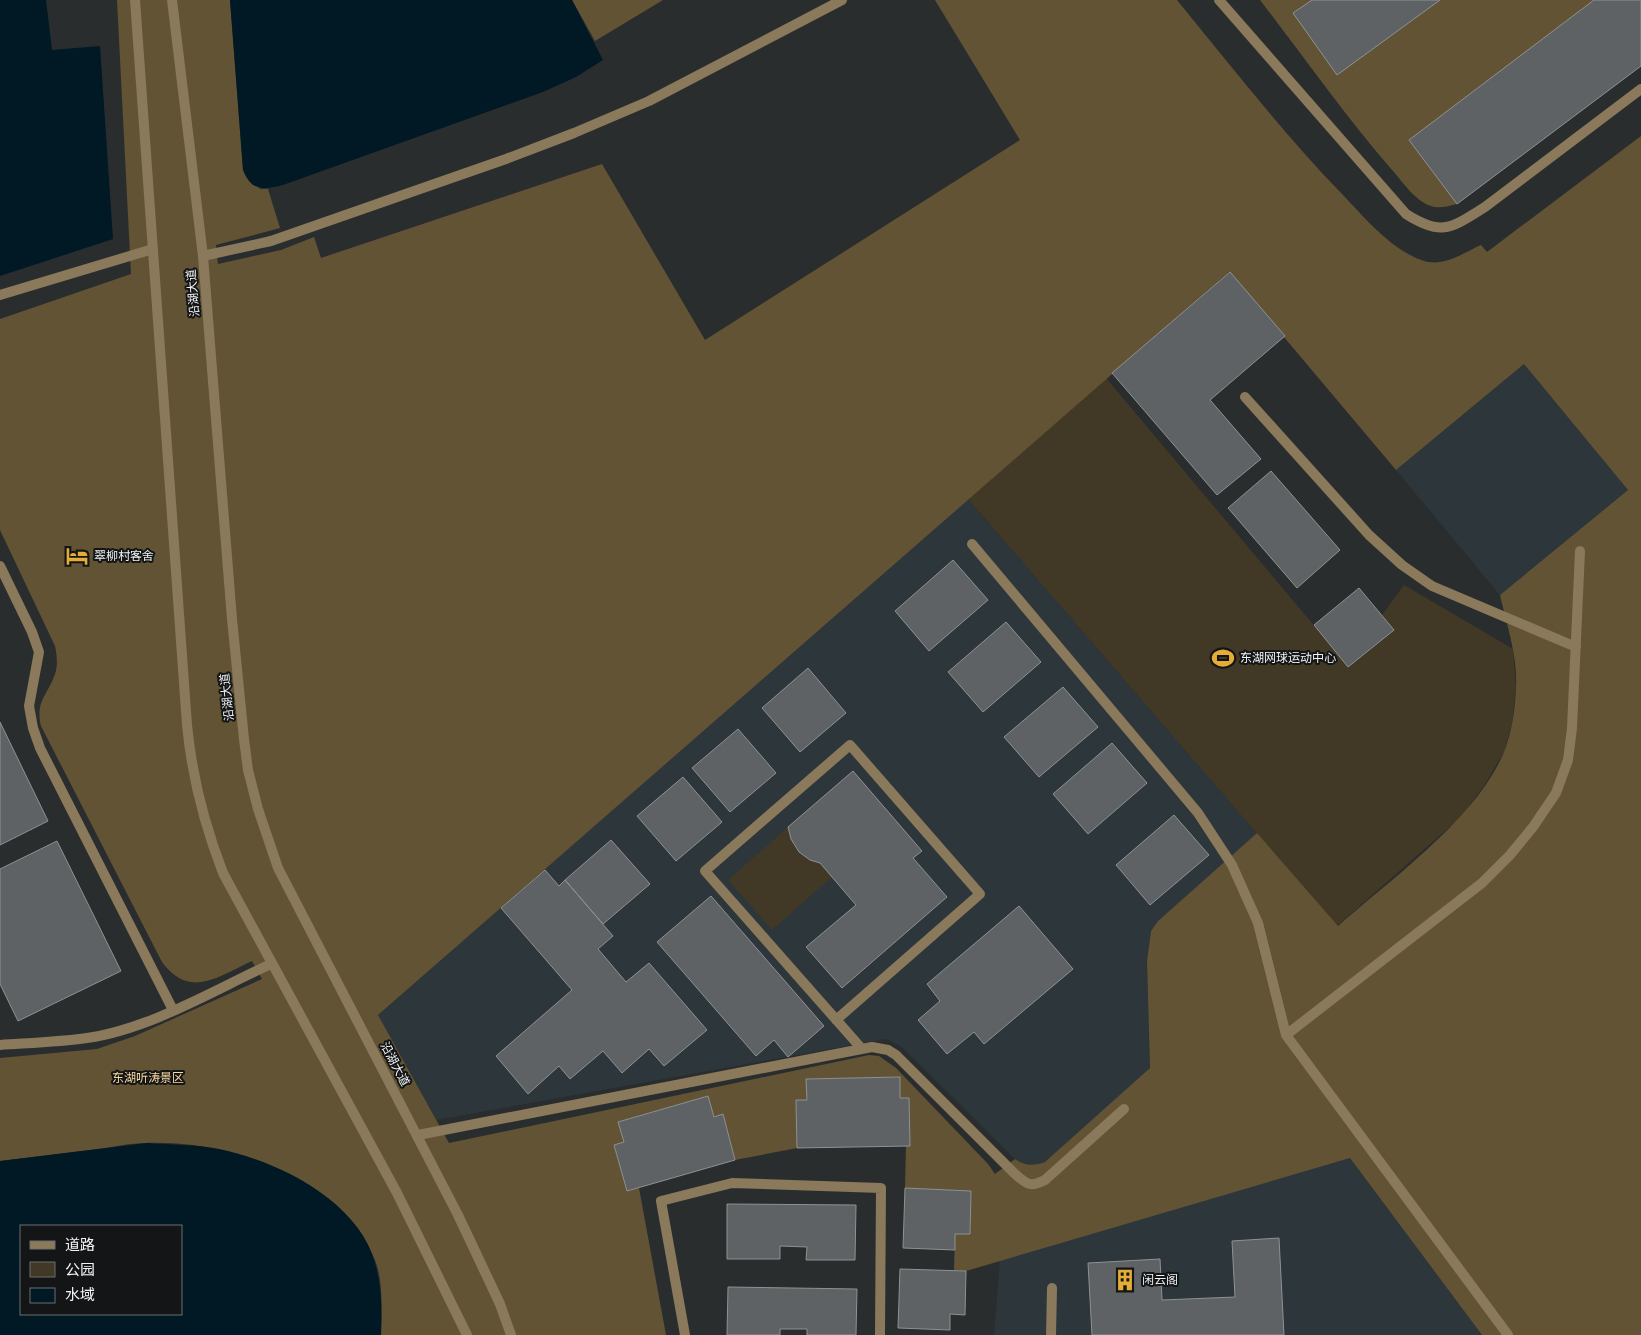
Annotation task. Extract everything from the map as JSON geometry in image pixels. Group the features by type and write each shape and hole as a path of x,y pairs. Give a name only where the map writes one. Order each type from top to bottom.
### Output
{"street":[{"path":"135,0 191,764 211,842 223,873 397,1193 467,1335"},
{"name":"沿湖大道","path":"172,0 203,256 232,619 248,770 266,836 278,868 418,1134 496,1295 511,1335"},
{"path":"203,256 271,241 574,133 649,101 842,0"},
{"path":"1219,0 1406,214 1426,226 1446,227 1485,207 1641,90"},
{"path":"0,294 153,249"},
{"path":"1245,398 1369,535 1402,565 1432,586 1576,647"},
{"path":"972,544 1198,813 1216,839 1247,895 1258,923 1286,1035 1508,1335"},
{"path":"1286,1035 1482,883 1510,855 1533,827 1556,793 1568,760 1572,728 1580,552"},
{"path":"0,566 32,632 39,652 29,706 35,735 173,1010"},
{"path":"836,1020 980,894 850,745 705,871 836,1020 862,1049"},
{"path":"0,1045 88,1038 125,1029 173,1010 271,964"},
{"path":"418,1134 862,1049 880,1048 896,1055 1014,1173 1027,1184 1033,1185 1045,1180 1124,1109"},
{"path":"685,1335 662,1201 732,1183 881,1188 880,1335"},
{"path":"1051,1335 1052,1288"}],"shaded area":[{"path":"1524,364 1628,490 1500,595 1396,470"},
{"path":"968,499 1257,833 1158,921 1151,931 1147,961 1150,1068 1056,1155 1045,1162 1035,1165 1023,1164 1015,1159 902,1047 886,1039 436,1120 378,1015"},
{"path":"1350,1158 1482,1335 994,1335 1000,1259"}],"green space":[{"name":"东湖听涛景区","path":"117,0 230,0 243,170 260,189 268,189 280,228 216,245 218,264 281,250 314,237 321,258 602,164 705,340 1020,140 935,0 1177,0 1320,171 1379,232 1400,249 1424,261 1446,261 1481,245 1487,252 1641,136 1641,1335 1482,1335 1350,1158 966,1271 954,1270 955,1234 970,1234 971,1191 905,1188 906,1146 910,1146 909,1099 900,1098 899,1077 807,1079 807,1100 796,1100 797,1148 735,1160 723,1114 714,1117 708,1096 618,1122 624,1142 614,1145 627,1191 639,1188 666,1335 381,1335 380,1278 375,1260 359,1231 337,1206 310,1185 279,1169 246,1157 212,1148 146,1143 0,1161 0,1058 97,1049 135,1036 262,979 252,961 216,978 194,982 183,980 162,962 41,726 41,704 57,667 55,646 0,530 0,319 131,274","holes":["1229,272 1396,470 1524,364 1628,490 1500,595 1511,642 1516,676 1514,712 1509,737 1504,752 1491,776 1454,824 1407,868 1338,926 1257,833 1158,921 1151,931 1147,961 1150,1068 1045,1162 1029,1165 1015,1159 995,1174 988,1164 896,1068 879,1056 869,1055 449,1143 378,1015"]},
{"path":"572,0 663,0 595,41"},
{"path":"1260,0 1641,0 1641,66 1457,204 1434,207 1425,204 1415,196 1375,150"},
{"name":"东湖网球运动中心","path":"1106,378 1348,666 1393,630 1382,615 1404,585 1513,649 1516,687 1512,724 1504,752 1484,786 1461,817 1337,926 968,499"},
{"path":"788,827 799,852 810,860 820,863 832,877 772,930 728,880"}],"water":[{"path":"0,0 46,0 52,50 100,46 113,239 0,276"},
{"path":"230,0 572,0 603,60 576,77 543,92 283,185 264,188 250,182 243,170"},
{"path":"147,1143 210,1147 242,1155 290,1174 313,1187 334,1203 352,1221 366,1241 375,1263 379,1281 381,1335 0,1335 0,1161"}],"building":[{"path":"1312,0 1440,0 1337,75 1293,13"},
{"path":"1594,0 1641,0 1641,66 1457,204 1409,140"},
{"path":"1230,272 1285,336 1210,400 1261,459 1217,495 1112,373"},
{"path":"1271,471 1340,550 1297,588 1228,508"},
{"path":"953,560 988,600 929,651 895,611"},
{"path":"1359,588 1394,630 1348,667 1314,625"},
{"path":"1006,622 1041,662 983,712 948,672"},
{"path":"808,668 846,713 800,752 762,708"},
{"path":"1063,687 1098,727 1039,777 1004,737"},
{"path":"0,722 48,821 0,845"},
{"path":"738,729 776,773 730,812 692,768"},
{"path":"1112,743 1147,783 1088,834 1053,794"},
{"path":"853,771 922,851 913,858 947,897 842,988 806,947 856,905 820,863 810,860 799,852 791,839 788,827"},
{"path":"683,777 722,822 676,861 637,816"},
{"path":"1174,815 1209,855 1150,905 1116,865"},
{"path":"611,840 650,884 603,924 565,880"},
{"path":"57,841 121,971 18,1021 0,984 0,869"},
{"path":"545,870 559,886 565,880 613,936 598,949 626,982 649,963 707,1030 664,1066 649,1049 622,1073 603,1051 570,1079 559,1066 528,1094 496,1056 572,990 501,908"},
{"path":"711,896 824,1026 788,1057 774,1040 756,1056 657,942"},
{"path":"1019,906 1073,969 984,1044 974,1032 947,1054 918,1020 940,1001 927,984"},
{"path":"900,1077 900,1098 909,1098 910,1146 797,1148 796,1100 807,1100 806,1079"},
{"path":"708,1096 714,1117 723,1114 735,1160 627,1191 614,1145 624,1142 618,1122"},
{"path":"905,1188 971,1191 970,1234 955,1234 955,1250 903,1248"},
{"path":"727,1204 856,1205 855,1260 806,1260 807,1247 780,1246 780,1259 727,1259"},
{"name":"闲云阁","path":"1279,1238 1284,1335 1092,1335 1088,1263 1160,1259 1162,1300 1235,1297 1232,1241"},
{"path":"900,1269 966,1271 965,1315 950,1314 950,1330 898,1328"},
{"path":"728,1287 857,1289 856,1335 807,1335 807,1329 780,1329 780,1335 727,1335"}],"place":[{"name":"翠柳村客舍","path":"77,556"},
{"name":"东湖网球运动中心","path":"1223,658"},
{"name":"闲云阁","path":"1125,1280"}]}
